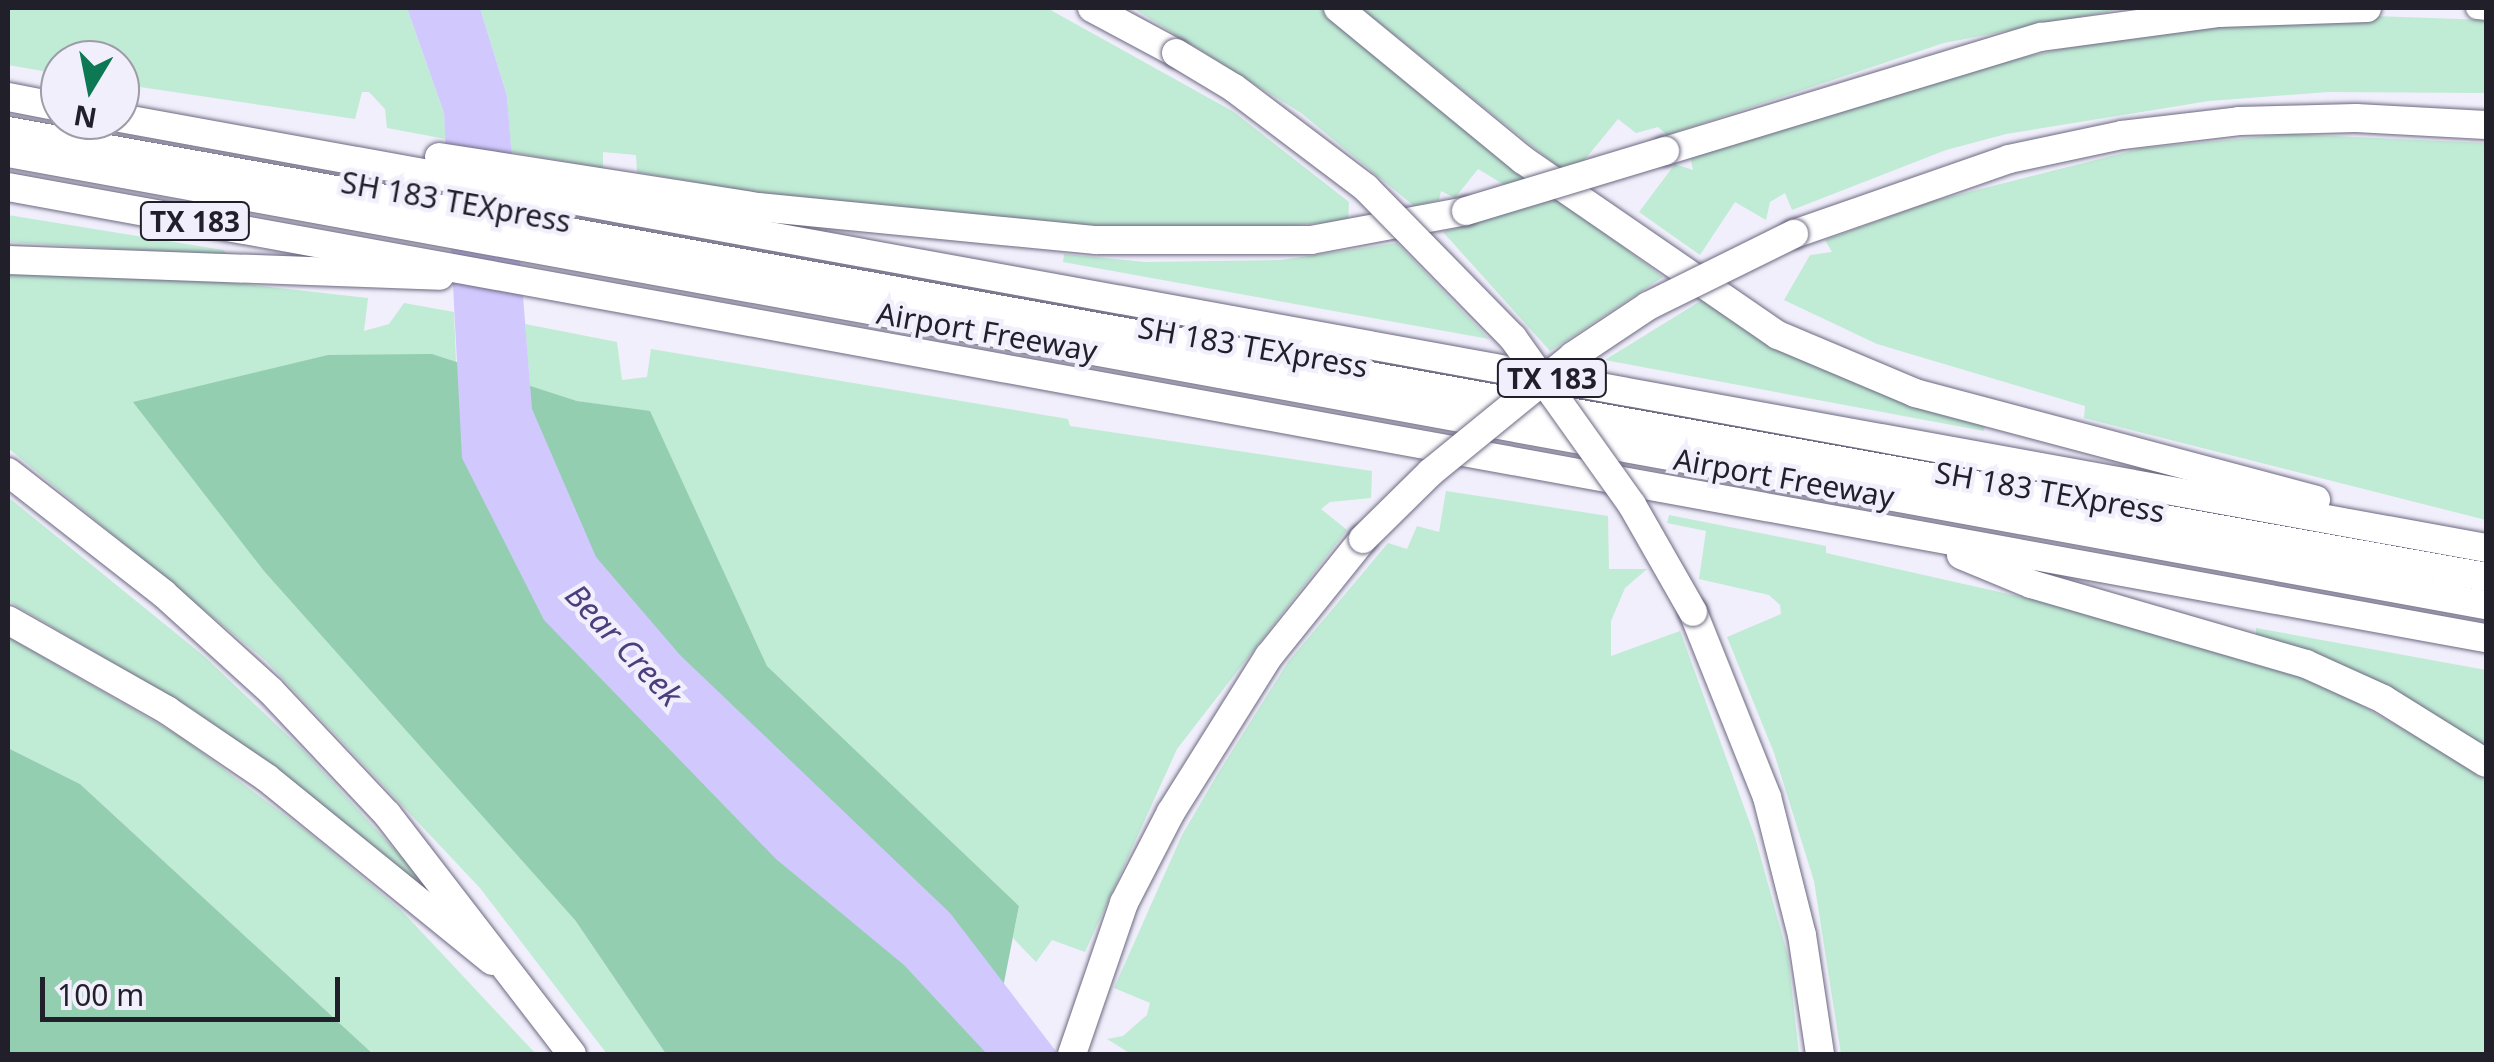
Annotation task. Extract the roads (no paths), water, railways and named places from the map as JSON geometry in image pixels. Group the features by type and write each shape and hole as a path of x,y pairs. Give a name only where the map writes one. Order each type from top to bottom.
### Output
{"highway":[{"path":"1092,8 1234,88 1366,188 1426,246 1536,370 1632,505 1694,612 1768,798 1802,935 1820,1054"},
{"path":"1338,8 1523,160 1620,230 1715,297 1843,367 1994,416 2484,548"},
{"path":"140,122 239,140 375,155 622,198 973,230 1180,244 1357,235 1466,210 2041,37 2202,14 2367,8"},
{"path":"8,97 40,103"},
{"path":"1072,1054 1124,903 1214,739 1298,617 1363,540 1455,450 1573,356 1648,306 1794,234 1990,165 2122,135 2239,121 2356,118 2486,126"},
{"name":"SH 183 TEXpress","path":"8,131 380,210"},
{"name":"SH 183 TEXpress","path":"8,153 380,210 2486,577"},
{"name":"Airport Freeway","path":"8,187 385,267 487,274 629,299 2486,638"},
{"name":"Airport Freeway","path":"622,198 2484,548"},
{"name":"SH 183 TEXpress","path":"626,254 2486,604"},
{"path":"8,260 385,267"},
{"path":"8,472 164,594 272,691 387,814 572,1054"},
{"path":"1911,534 2031,584 2306,664 2383,699 2486,764"},
{"path":"8,620 167,710 266,778 517,980"}],"main road":[{"path":"2478,8 2486,9"}],"water":[{"name":"Bear Creek","path":"407,8 480,8 507,96 532,409 596,557 680,655 950,913 1058,1054 987,1054 904,965 776,859 544,620 462,458 444,113"}]}
